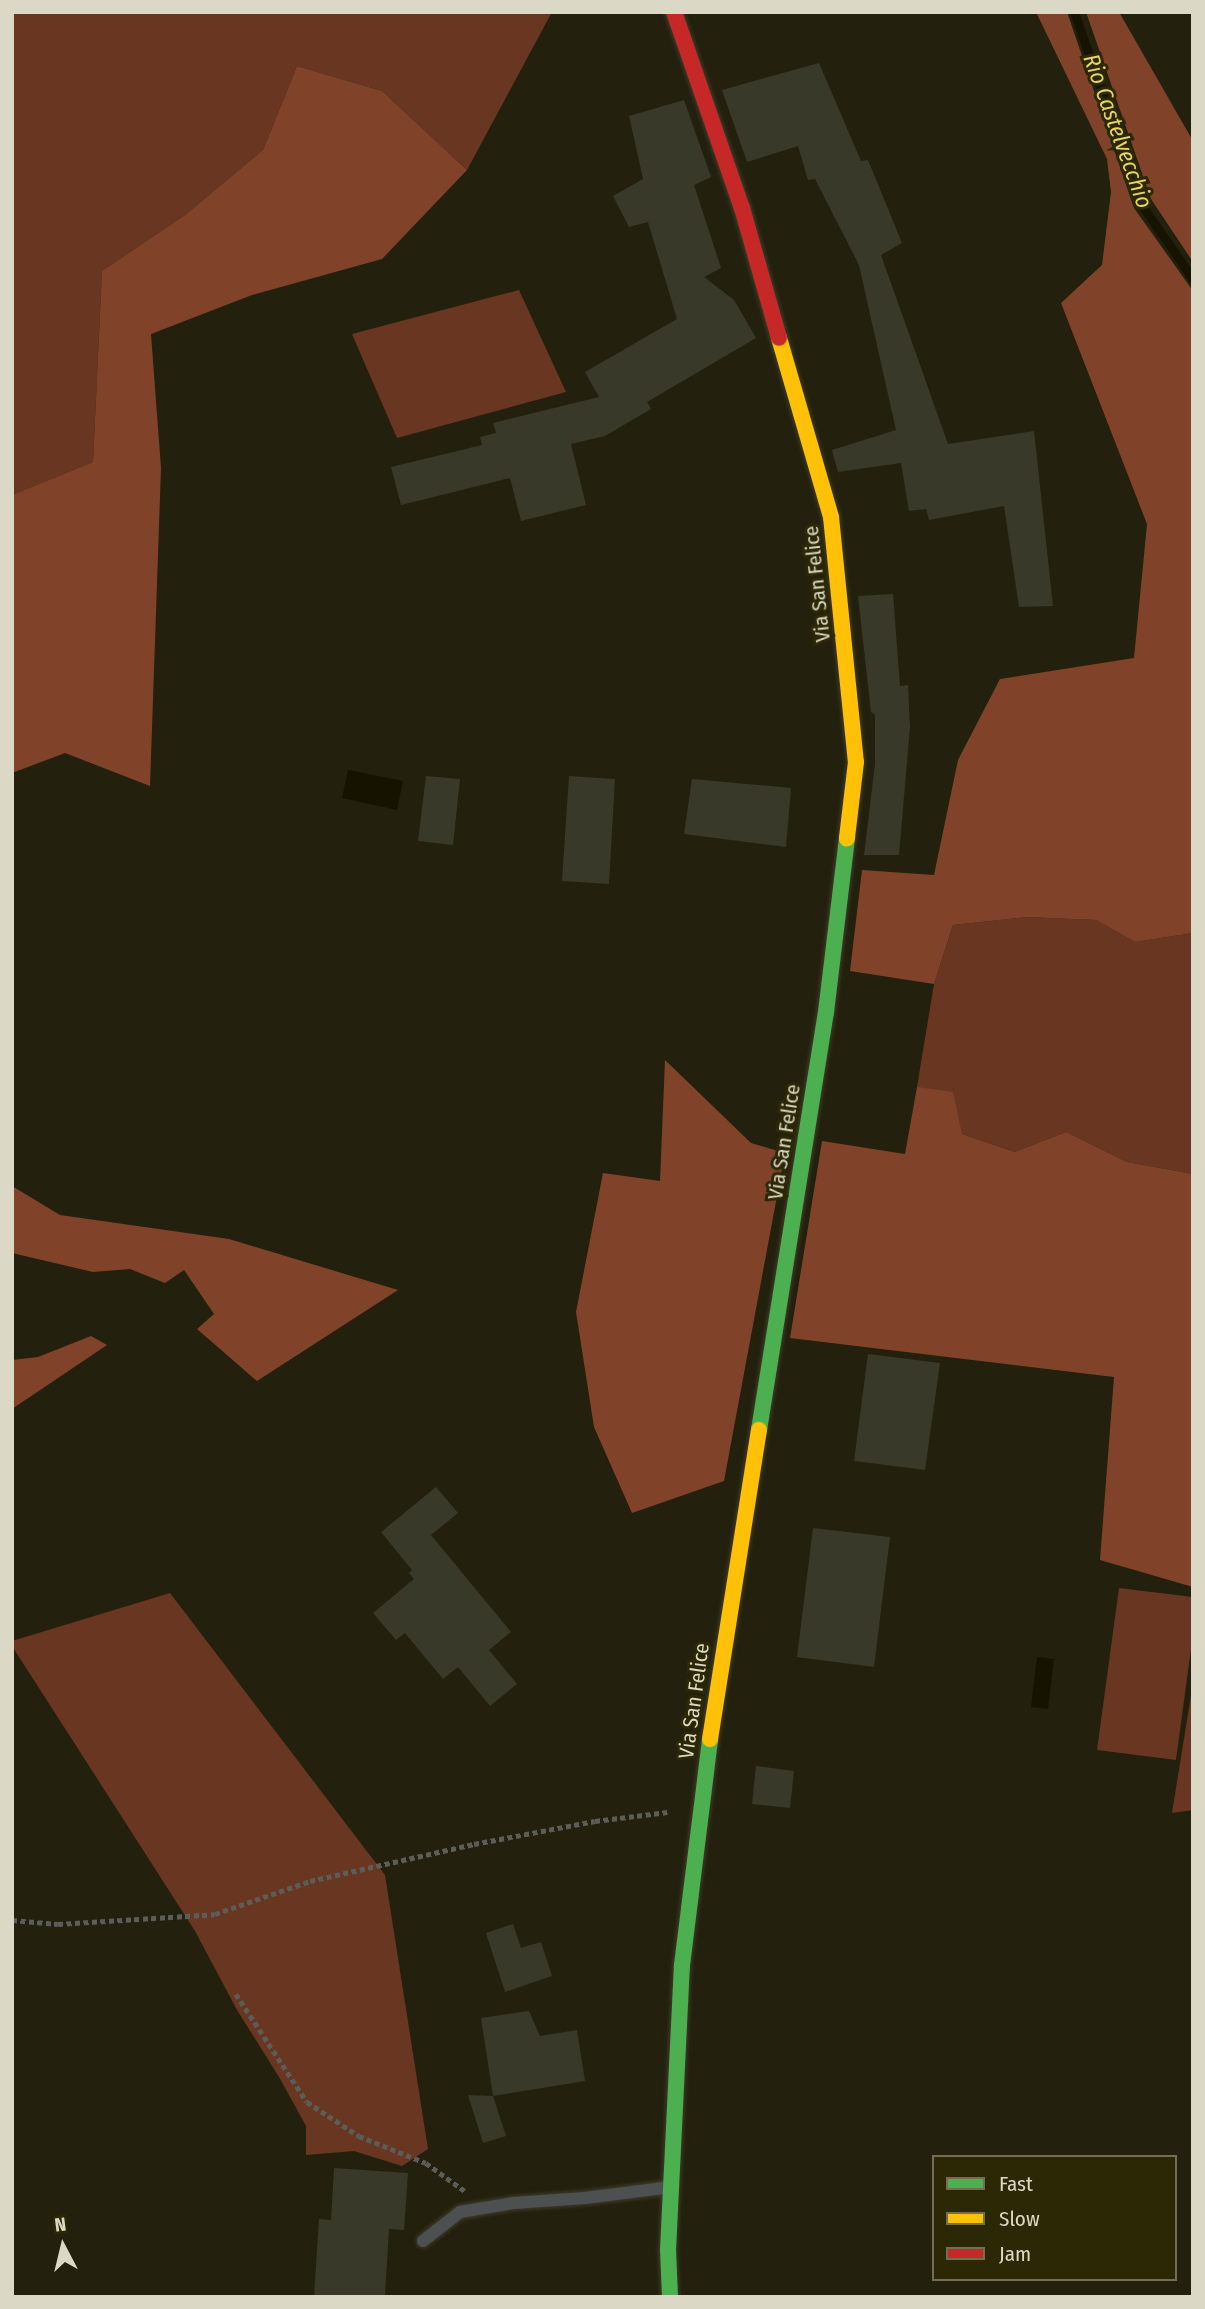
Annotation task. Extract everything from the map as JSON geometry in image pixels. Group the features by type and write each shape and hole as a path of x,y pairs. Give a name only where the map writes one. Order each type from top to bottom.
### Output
{"street":[{"name":"Via San Felice","path":"670,2297 668,2250 682,1965 699,1808 826,1012 856,762 831,517 742,208 674,12"}],"lane":[{"path":"423,2241 460,2212 513,2203 585,2198 671,2187"}],"path":[{"path":"12,1920 58,1924 215,1914 310,1881 474,1843 595,1821 699,1808"},
{"path":"236,1994 307,2102 359,2136 426,2163 468,2192"}],"shaded area":[{"path":"12,12 552,12 467,170 382,91 297,66 263,150 185,215 102,271 93,462 12,495"},
{"path":"1036,12 1067,12 1134,208 1193,291 1193,933 1135,942 1096,920 1027,917 953,925 934,984 850,971 862,870 934,875 958,760 1000,679 1134,658 1147,524 1061,303 1102,265 1111,192 1107,159"},
{"path":"1086,12 1119,12 1193,141 1193,262 1151,199"},
{"path":"297,66 382,91 467,170 382,259 252,295 151,334 161,468 150,786 65,753 12,773 12,495 93,462 102,271 185,215 263,150"},
{"path":"519,290 566,392 397,438 352,334"},
{"path":"348,770 403,781 397,810 342,798"},
{"path":"1027,917 1096,920 1135,942 1193,933 1193,1174 1127,1162 1066,1132 1015,1152 962,1134 917,1087 934,984 953,925"},
{"path":"665,1060 751,1143 785,1153 724,1481 632,1513 594,1427 576,1312 603,1173 660,1181"},
{"path":"917,1087 953,1092 962,1134 1015,1152 1066,1132 1127,1162 1193,1174 1193,1587 1100,1560 1114,1377 790,1338 822,1141 905,1154"},
{"path":"12,1186 60,1215 229,1239 398,1290 257,1381 197,1329 214,1314 184,1270 165,1283 130,1269 93,1272 12,1253"},
{"path":"91,1336 107,1345 12,1409 12,1360 38,1357"},
{"path":"1119,1588 1193,1597 1193,1634 1176,1760 1097,1750"},
{"path":"170,1593 385,1875 428,2149 402,2166 354,2151 306,2155 306,2126 237,2010 195,1931 12,1646 12,1641"},
{"path":"1037,1657 1054,1659 1048,1709 1031,1707"},
{"path":"1193,1683 1193,1810 1172,1813"}],"building":[{"path":"819,63 861,161 868,160 902,243 881,255 948,444 1034,431 1053,606 1019,607 1004,506 929,520 926,509 909,511 901,463 838,472 832,450 896,430 859,265 815,179 808,180 798,146 747,162 722,90"},
{"path":"684,100 711,177 694,185 721,268 704,277 734,300 756,338 647,402 651,409 605,436 571,444 586,505 521,521 510,478 401,505 391,467 482,445 480,437 496,433 493,423 599,397 585,372 677,319 648,222 629,227 613,196 643,179 629,116"},
{"path":"893,594 900,686 908,685 910,727 899,855 864,855 875,764 875,715 871,712 858,596"},
{"path":"426,776 460,779 453,845 418,841"},
{"path":"569,776 615,779 609,884 562,881"},
{"path":"692,779 791,788 786,847 684,834"},
{"path":"868,1354 940,1363 925,1470 854,1461"},
{"path":"436,1487 458,1513 431,1535 511,1632 489,1650 517,1684 490,1706 458,1667 443,1679 405,1633 396,1640 373,1613 414,1579 409,1573 412,1570 381,1532"},
{"path":"813,1528 890,1537 874,1667 797,1657"},
{"path":"756,1766 794,1771 790,1808 752,1804"},
{"path":"513,1924 521,1948 541,1942 552,1976 505,1992 486,1933"},
{"path":"529,2011 540,2036 577,2030 585,2081 493,2096 481,2018"},
{"path":"468,2095 493,2096 506,2136 483,2143"},
{"path":"334,2168 408,2173 404,2230 389,2229 385,2297 314,2297 319,2219 331,2220"}],"waterway":[{"name":"Rio Castelvecchio","path":"1074,12 1141,204 1193,279"}],"traffic: fast":[{"path":"759,1430 826,1012 847,838"},
{"path":"670,2297 668,2250 682,1965 710,1739"}],"traffic: slow":[{"path":"779,338 831,517 856,762 847,838"},
{"path":"710,1739 759,1430"}],"traffic: jam":[{"path":"674,12 742,208 779,338"}]}
